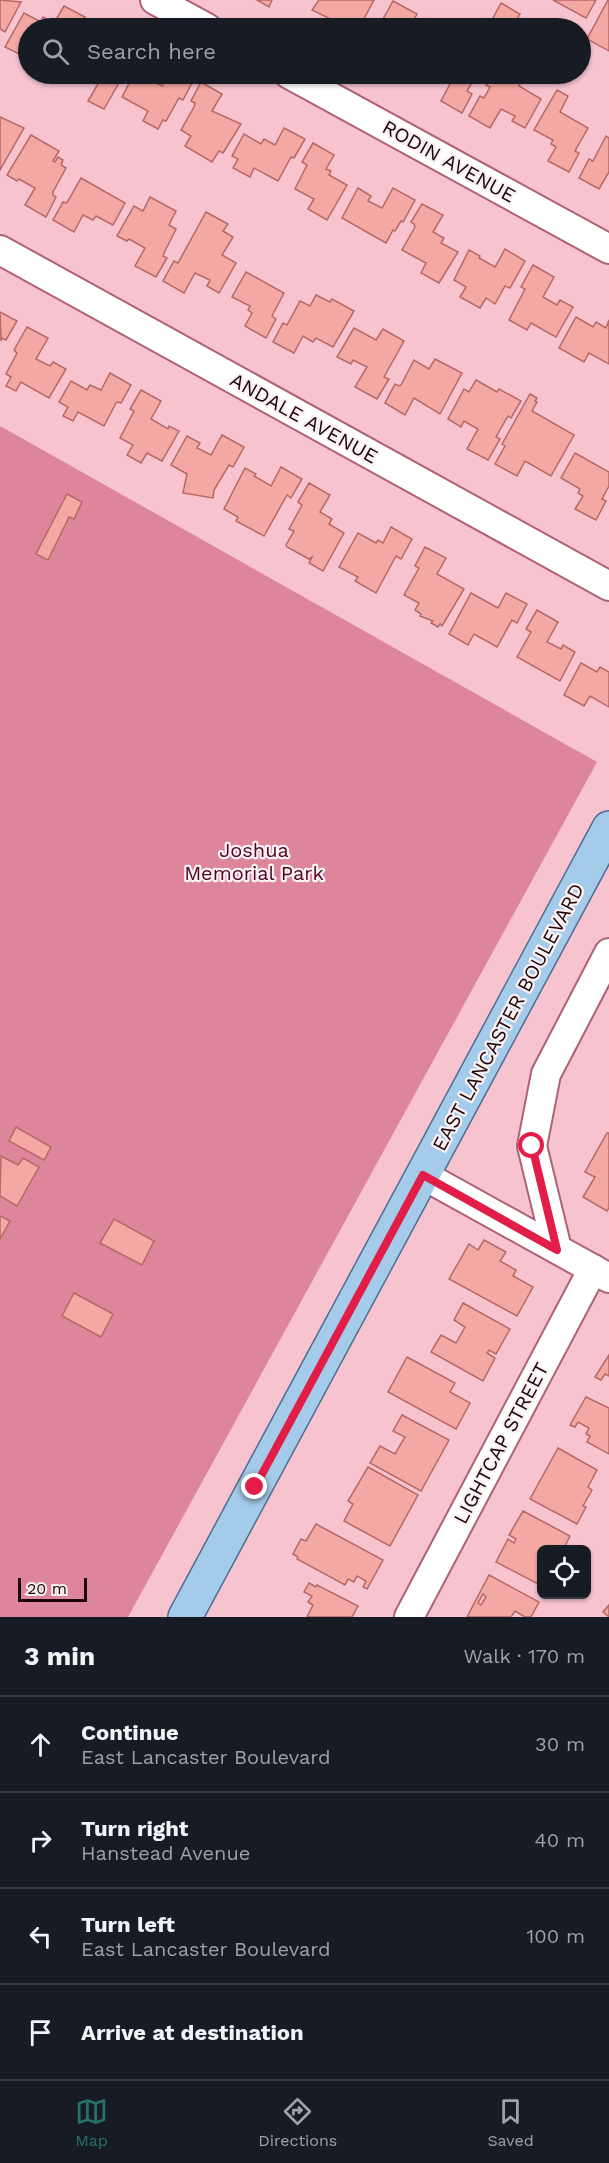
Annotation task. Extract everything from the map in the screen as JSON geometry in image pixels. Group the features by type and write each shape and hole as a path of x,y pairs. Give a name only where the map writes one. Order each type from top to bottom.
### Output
{"main road":[{"name":"EAST LANCASTER BOULEVARD","path":"185,1617 609,828"}],"street":[{"path":"155,0 188,18"},
{"name":"RODIN AVENUE","path":"307,84 609,249"},
{"name":"ANDALE AVENUE","path":"0,250 609,586"},
{"path":"557,1250 532,1146 546,1074 609,953"},
{"path":"423,1175 601,1274"},
{"name":"LIGHTCAP STREET","path":"409,1617 601,1274"}],"green space":[{"name":"Joshua Memorial Park","path":"0,426 597,762 128,1617 0,1617"}],"building":[{"path":"0,0 21,2 5,32 0,29"},
{"path":"257,0 272,0 269,7"},
{"path":"319,0 374,0 364,18 329,18 312,10"},
{"path":"553,0 596,0 586,18"},
{"path":"609,0 609,51 591,41 591,32"},
{"path":"393,1 417,14 415,18 384,18"},
{"path":"501,3 520,14 518,18 493,18"},
{"path":"64,6 85,17 84,18 57,18"},
{"path":"24,13 33,18 21,18"},
{"path":"18,24 18,54 5,47"},
{"path":"98,84 118,84 104,109 88,101"},
{"path":"129,84 162,86 163,84 191,84 183,100 179,98 166,121 163,120 158,129 143,121 148,111 122,97"},
{"path":"200,84 204,84 222,94 212,111 241,124 223,153 219,151 212,162 185,146 191,136 181,130 194,107 195,103 191,101"},
{"path":"450,84 471,84 467,91 472,94 462,113 441,101"},
{"path":"520,84 519,86 541,99 525,128 512,121 515,116 501,109 490,128 469,116 480,96 484,98 490,87 486,85"},
{"path":"557,90 568,96 560,112 588,128 575,151 579,153 569,172 548,161 556,147 551,144 553,140 534,130"},
{"path":"0,117 24,128 0,170"},
{"path":"284,128 305,139 294,158 291,157 278,181 254,168 250,177 233,168 238,159 232,156 244,134 261,144 264,139 275,145"},
{"path":"31,135 59,151 53,161 55,162 58,157 63,160 61,165 66,168 53,192 56,197 46,217 25,205 35,188 7,175"},
{"path":"606,136 609,138 609,172 599,189 579,178 589,159 593,161"},
{"path":"313,143 334,155 326,169 331,171 329,175 347,185 327,220 308,209 314,199 295,189 307,165 302,162"},
{"path":"81,178 125,203 113,225 96,216 93,220 83,215 74,232 53,220 63,202 68,201"},
{"path":"358,188 371,196 368,201 382,208 393,188 415,200 403,222 401,221 395,231 393,230 386,243 342,218"},
{"path":"150,197 176,211 169,225 176,229 163,256 167,258 156,277 135,266 145,248 129,239 127,241 117,236 134,206 143,211"},
{"path":"422,204 443,215 433,232 444,238 441,243 458,252 439,283 421,273 426,263 402,250 415,227 411,222"},
{"path":"206,212 228,224 223,231 233,237 222,255 236,263 219,293 207,286 210,280 195,273 184,293 163,281 174,261 178,263"},
{"path":"505,249 525,261 510,288 505,286 495,304 486,298 480,308 460,297 466,287 454,280 469,250 495,267"},
{"path":"533,265 554,277 543,297 557,305 560,300 573,307 556,337 531,323 527,330 509,320 525,289 521,287"},
{"path":"246,272 284,293 272,316 276,319 266,338 245,326 252,313 248,310 250,306 232,297"},
{"path":"316,295 330,302 332,299 354,311 333,347 316,338 313,342 303,336 294,353 273,342 283,323 287,325 300,301 310,306"},
{"path":"0,312 17,321 6,340 2,338 1,341"},
{"path":"576,317 593,327 596,322 606,328 609,320 609,364 589,353 584,362 559,348"},
{"path":"27,327 48,338 36,359 50,366 53,362 66,369 49,398 21,382 16,391 6,386 11,377 6,374 17,353 14,350"},
{"path":"354,328 376,340 383,329 404,341 384,377 389,379 377,399 355,387 367,367 353,360 351,364 337,357"},
{"path":"435,359 462,373 440,414 414,398 405,415 385,403 395,384 401,385 414,360 429,369"},
{"path":"110,373 131,385 121,403 116,403 104,426 78,412 73,421 63,416 68,407 59,402 71,381 87,390 90,385 101,390"},
{"path":"476,380 497,392 499,389 521,401 511,418 508,416 496,437 500,439 488,460 467,449 478,429 464,421 461,427 448,419 464,389 469,392"},
{"path":"141,390 161,401 151,419 168,429 169,426 179,431 162,461 147,453 141,463 127,455 133,445 120,438 134,411 130,409"},
{"path":"530,394 537,398 532,411 574,435 551,476 525,461 517,476 495,464 505,446 502,444"},
{"path":"222,435 244,447 233,467 229,465 214,490 213,498 183,493 187,474 171,465 187,436 200,443 197,448 211,455"},
{"path":"575,453 609,472 609,486 602,499 606,501 596,520 575,509 583,496 578,493 580,489 561,478"},
{"path":"281,467 302,479 291,498 287,495 264,536 236,521 238,517 224,509 245,468 271,486"},
{"path":"309,483 330,495 320,512 332,519 329,524 344,533 323,571 309,563 312,557 309,559 286,545 294,531 289,529 302,505 298,502"},
{"path":"67,494 82,502 74,519 69,517 48,560 36,554"},
{"path":"391,527 412,539 401,559 396,556 376,593 355,581 358,577 339,567 358,533 376,543 378,540 383,543"},
{"path":"425,547 446,558 437,574 464,589 442,626 440,624 438,627 431,623 433,621 420,616 421,614 415,610 419,603 404,595 419,568 415,566"},
{"path":"471,593 498,608 506,593 527,604 517,623 512,620 497,647 474,634 468,645 449,634"},
{"path":"537,610 558,622 547,642 561,649 563,645 575,652 560,681 517,657 531,632 526,629"},
{"path":"581,663 597,672 600,667 609,672 609,707 590,696 584,706 564,695"},
{"path":"16,1127 51,1147 44,1160 9,1141"},
{"path":"609,1133 609,1208 607,1211 583,1197 595,1177 585,1172"},
{"path":"1,1156 18,1165 23,1158 39,1167 17,1206 0,1196"},
{"path":"0,1216 10,1221 0,1239"},
{"path":"114,1219 154,1241 142,1265 100,1243"},
{"path":"484,1240 506,1252 500,1261 516,1270 513,1276 533,1287 517,1316 449,1279 469,1244 478,1250"},
{"path":"74,1293 113,1314 101,1337 62,1316"},
{"path":"463,1303 510,1329 496,1354 489,1350 487,1353 495,1358 483,1381 431,1352 441,1335 456,1343 465,1327 454,1320"},
{"path":"609,1355 609,1376 605,1374 601,1380 595,1377"},
{"path":"407,1357 455,1383 450,1392 470,1403 456,1429 388,1392"},
{"path":"586,1397 609,1408 609,1454 587,1442 590,1436 586,1434 589,1428 578,1422 575,1427 570,1425"},
{"path":"402,1415 449,1440 421,1491 370,1463 380,1446 395,1454 405,1437 393,1431"},
{"path":"558,1448 597,1470 588,1487 592,1490 583,1506 586,1507 577,1524 530,1499"},
{"path":"368,1467 418,1495 390,1546 344,1521 353,1504 348,1501"},
{"path":"523,1511 570,1536 566,1545 537,1545 537,1583 496,1562 508,1539 514,1543 516,1539 509,1535"},
{"path":"316,1524 383,1560 367,1589 363,1587 366,1581 357,1576 354,1582 348,1579 345,1585 297,1559 298,1557 293,1554 301,1539 306,1541"},
{"path":"489,1575 539,1602 531,1617 525,1617 515,1611 511,1617 467,1617","holes":["483,1594 486,1597 481,1605 478,1603"]},
{"path":"309,1583 358,1606 352,1617 307,1617 313,1605 308,1602 312,1596 304,1592"},
{"path":"609,1605 609,1617 603,1612"}],"route":[{"path":"255,1487 423,1175 557,1250 532,1146"}]}
